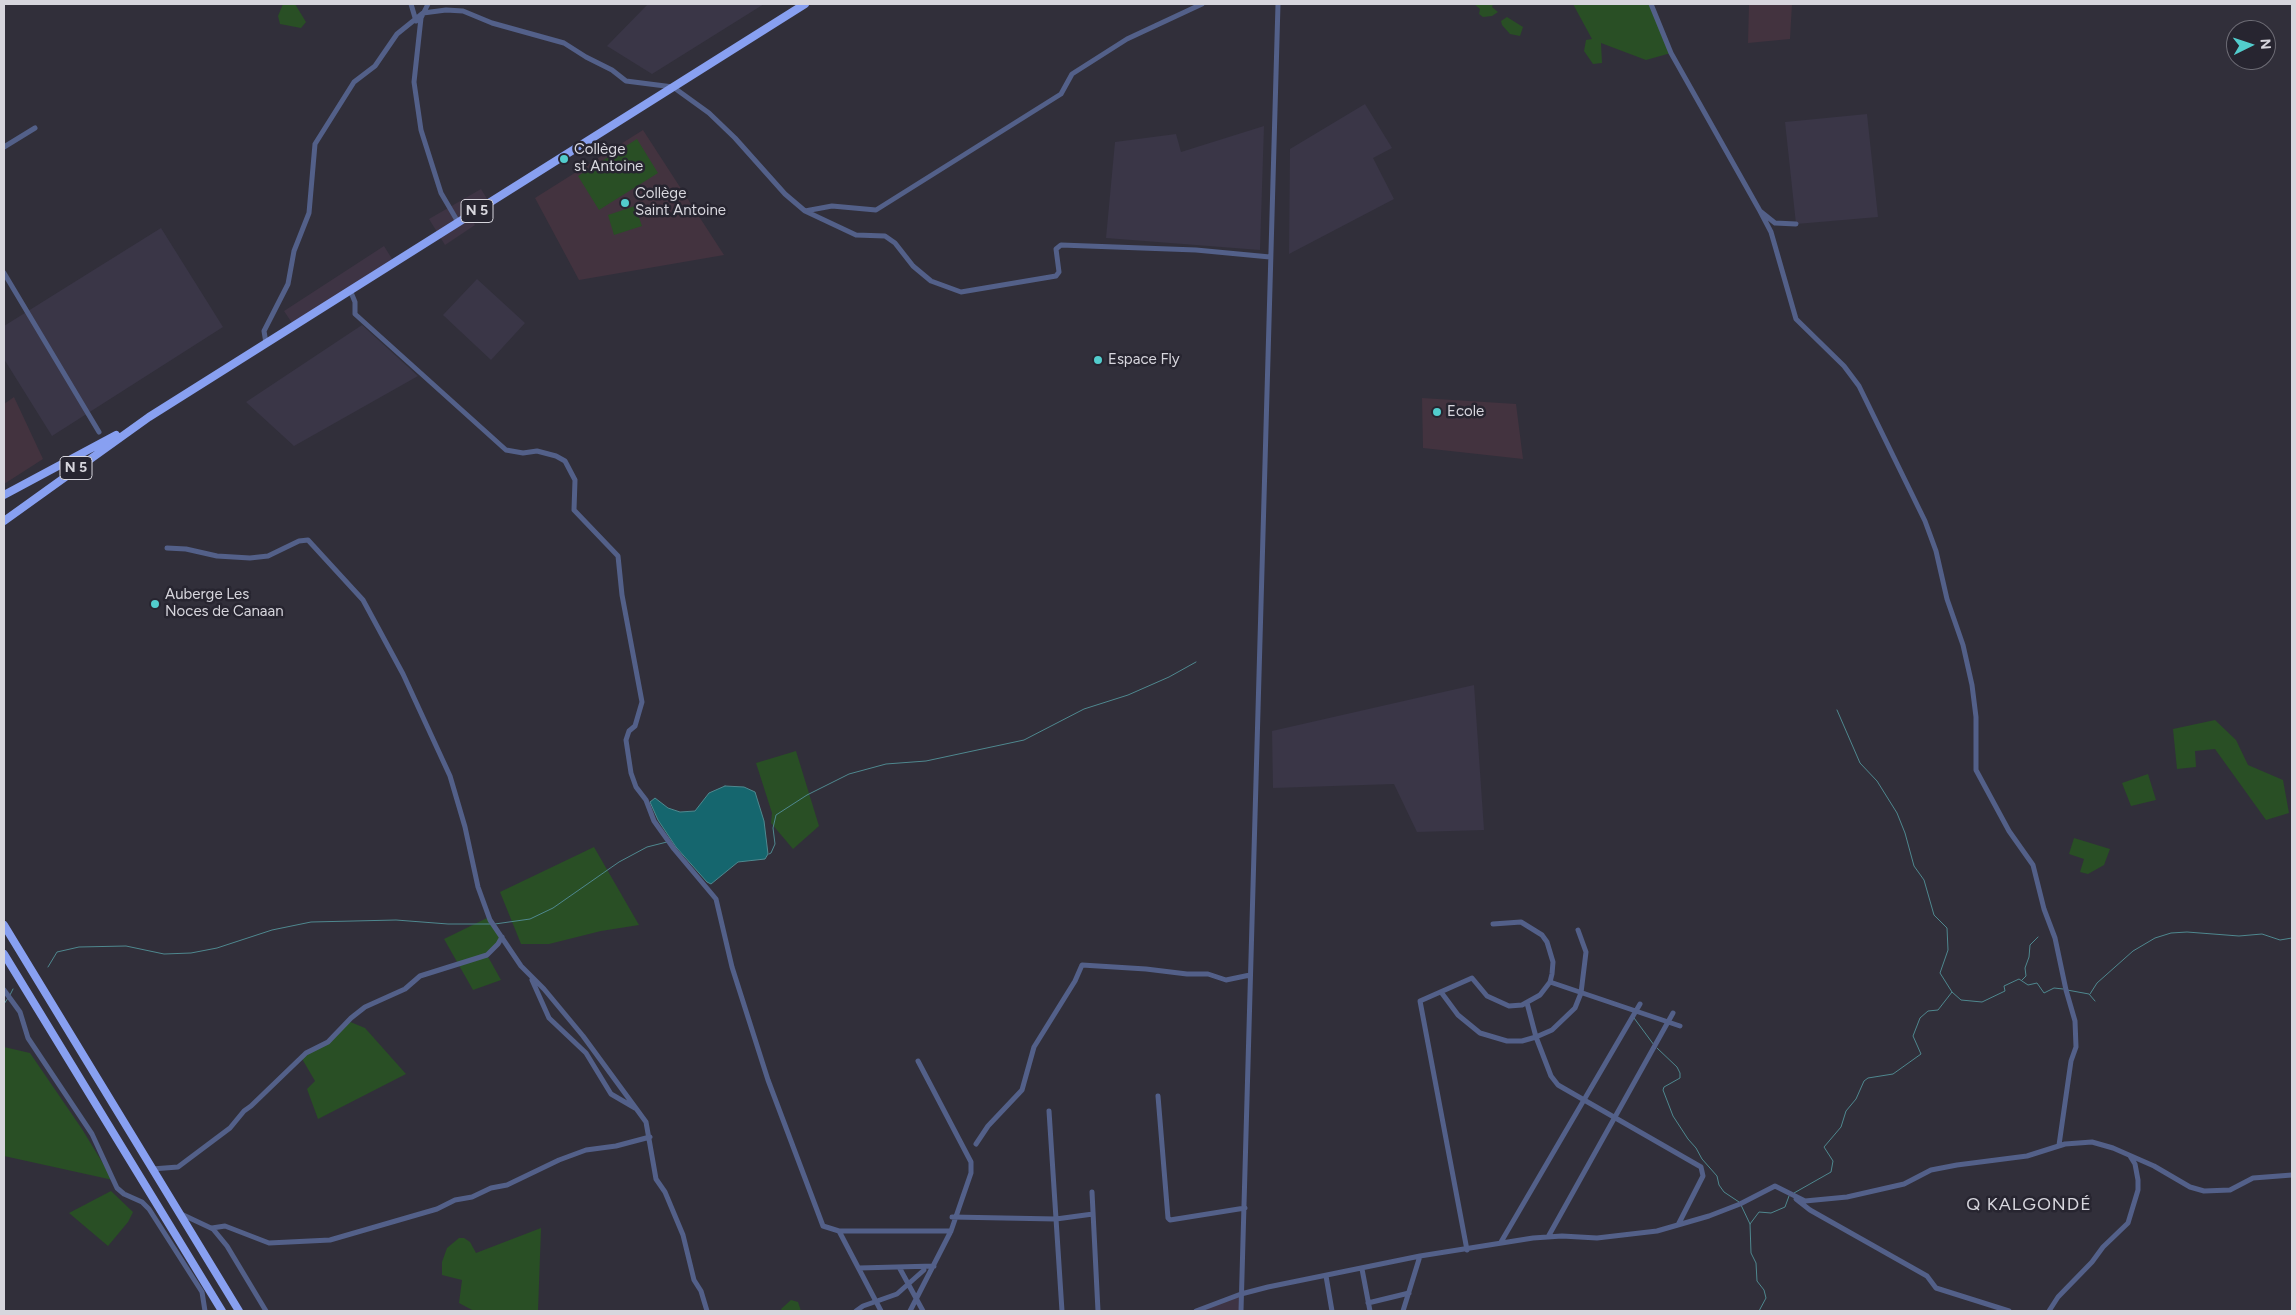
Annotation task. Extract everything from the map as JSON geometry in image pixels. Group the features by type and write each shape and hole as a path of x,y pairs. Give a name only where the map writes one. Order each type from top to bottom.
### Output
{"highway":[{"name":"N 5","path":"4,495 148,417 805,4"},
{"name":"N 5","path":"4,521 148,417"},
{"path":"4,925 239,1311"},
{"path":"4,954 222,1311"}],"street":[{"path":"411,4 415,20 421,28"},
{"path":"266,343 264,332 288,284 294,251 309,214 315,144 354,82 375,66 397,34 423,13 428,4"},
{"path":"805,211 832,206 876,210 1061,94 1072,74 1127,39 1202,4"},
{"path":"1241,1311 1278,4"},
{"path":"1651,4 1671,53 1760,210 1774,239 1796,319 1844,366 1859,386 1925,521 1936,551 1948,599 1963,645 1972,685 1976,717 1976,770 2009,831 2033,866 2044,909 2055,938 2065,986 2075,1021 2076,1048 2071,1061 2059,1146"},
{"path":"423,13 463,11 492,22 564,43 612,70 626,81 673,87 709,113 735,138 785,194 805,211 856,235 885,236 895,243 913,266 931,280 964,292 1056,276 1059,272 1056,248 1061,245 1196,250 1270,257"},
{"path":"423,13 414,82 422,130 441,193 458,222"},
{"path":"4,147 35,128"},
{"path":"1760,210 1775,223 1796,224"},
{"path":"4,273 99,432"},
{"path":"350,290 355,302 354,310 359,318 506,450 522,453 537,452 556,456 565,462 575,480 574,510 618,556 622,595 642,702 635,726 629,730 626,740 631,773 636,787 646,800 654,821 674,849 716,899 732,967 772,1093 792,1139 823,1226 839,1231 951,1231"},
{"path":"167,548 217,556 250,558 268,556 299,541 308,540 359,594 403,674 450,776 465,827 478,887 490,920 531,977 544,989 583,1036 646,1122 656,1179 666,1192 683,1235 694,1280 701,1291 706,1311"},
{"path":"1467,1250 1420,1001 1472,978 1487,996 1508,1006 1527,1003 1540,995 1550,982 1553,962 1542,935 1522,922 1509,921 1493,924"},
{"path":"1441,992 1458,1015 1480,1033 1507,1041 1522,1041 1552,1030 1575,1008 1581,992 1586,952 1578,930"},
{"path":"152,1169 178,1167 230,1128 244,1111 252,1106 306,1053 328,1042 351,1018 365,1007 405,989 420,976 487,955 502,937"},
{"path":"976,1144 988,1126 1022,1090 1034,1047 1075,982 1082,965 1208,974 1226,980 1250,975"},
{"path":"531,977 549,1018 586,1053 611,1094 638,1111"},
{"path":"1550,982 1680,1026"},
{"path":"4,990 20,1012 28,1038 92,1134 117,1188 124,1194 142,1202 149,1209 202,1292 205,1311"},
{"path":"1527,1003 1536,1036 1551,1076 1558,1085 1701,1167 1704,1176 1678,1225"},
{"path":"1501,1242 1640,1004"},
{"path":"1548,1237 1674,1013"},
{"path":"910,1311 951,1231 954,1218 970,1178 971,1162 918,1061"},
{"path":"1158,1096 1168,1218 1170,1220 1244,1208"},
{"path":"1049,1111 1062,1311"},
{"path":"212,1228 225,1226 269,1243 330,1240 438,1209 455,1200 472,1197 491,1188 506,1185 559,1160 586,1150 616,1146 650,1137"},
{"path":"1794,1197 1805,1201 1860,1194 1904,1184 1931,1170 2027,1156 2059,1146 2092,1142 2129,1155 2154,1166 2190,1187 2204,1191 2230,1190 2253,1178 2292,1175"},
{"path":"2049,1311 2058,1297 2092,1262 2103,1247 2128,1223 2138,1190 2135,1164 2129,1155"},
{"path":"1196,1311 1241,1294 1420,1256 1467,1250 1501,1242 1548,1237 1597,1238 1657,1231 1690,1223 1740,1204 1775,1186 1780,1187 1810,1210 1927,1276 1936,1288 2009,1311"},
{"path":"1092,1192 1098,1311"},
{"path":"179,1213 212,1228 227,1246 266,1311"},
{"path":"954,1218 1056,1219 1093,1214"},
{"path":"839,1231 882,1311"},
{"path":"1403,1311 1420,1256"},
{"path":"859,1268 934,1266"},
{"path":"899,1267 923,1311"},
{"path":"1362,1269 1370,1311"},
{"path":"856,1311 876,1301 892,1296 924,1270"},
{"path":"1326,1276 1332,1311"},
{"path":"1368,1303 1408,1293"}],"shaded area":[{"path":"648,4 764,4 652,74 607,46"},
{"path":"1749,4 1792,4 1790,39 1748,43"},
{"path":"1365,104 1392,148 1373,158 1394,199 1289,254 1290,149"},
{"path":"1867,114 1878,217 1796,224 1785,122"},
{"path":"1264,126 1260,250 1106,238 1115,142 1176,134 1181,152"},
{"path":"643,130 724,255 579,280 535,198"},
{"path":"481,189 489,202 469,216 475,225 445,245 429,219"},
{"path":"161,228 223,327 52,436 4,359 4,326"},
{"path":"384,246 394,262 294,326 284,311"},
{"path":"477,279 525,323 491,360 443,315"},
{"path":"362,325 418,376 294,446 246,402"},
{"path":"14,397 43,459 4,484 4,404"},
{"path":"1422,398 1516,404 1523,459 1423,448"},
{"path":"1474,685 1484,830 1417,832 1394,784 1273,788 1272,731"},
{"path":"1241,1294 1241,1311 1196,1311"}],"green space":[{"path":"283,4 295,4 306,22 301,28 280,24 278,16"},
{"path":"1474,4 1493,4 1492,7 1498,12 1492,16 1483,17 1479,14 1480,9"},
{"path":"1573,4 1651,4 1671,53 1646,60 1601,43 1602,63 1593,64 1584,51 1586,40 1592,39"},
{"path":"1507,17 1523,27 1520,36 1510,34 1502,25 1501,21"},
{"path":"637,139 658,173 599,210 578,176"},
{"path":"635,206 642,226 614,235 608,215"},
{"path":"2215,720 2236,740 2248,765 2283,780 2289,813 2266,820 2215,749 2195,751 2196,767 2177,769 2173,729"},
{"path":"796,751 819,826 793,849 771,823 772,813 756,763"},
{"path":"2148,774 2156,800 2131,806 2122,783"},
{"path":"2074,838 2110,849 2104,865 2088,874 2080,872 2084,859 2069,854"},
{"path":"594,847 639,925 601,931 549,944 521,944 500,892"},
{"path":"489,917 502,937 487,955 501,980 473,990 444,939"},
{"path":"348,1021 365,1028 406,1074 318,1119 307,1089 315,1081 301,1057 324,1044"},
{"path":"4,1047 30,1053 82,1129 113,1180 4,1156"},
{"path":"111,1191 133,1212 128,1222 108,1246 69,1213"},
{"path":"541,1228 538,1311 474,1311 459,1303 462,1280 442,1275 442,1262 447,1248 459,1238 464,1238 470,1242 476,1253"},
{"path":"791,1300 798,1302 801,1311 782,1311 781,1309"}],"water":[{"path":"725,786 744,787 755,792 764,821 768,854 765,859 738,862 711,884 707,882 676,847 658,820 650,802 655,798 668,808 680,812 695,811 709,793"}],"waterway":[{"path":"769,854 775,844 773,828 776,815 807,795 849,774 886,764 926,761 1024,740 1084,709 1128,695 1169,677 1196,662"},
{"path":"1837,710 1860,763 1877,781 1897,813 1905,833 1914,866 1924,880 1934,915 1947,928 1948,950 1940,973 1952,992"},
{"path":"495,924 530,919 553,908 619,862 647,847 667,842"},
{"path":"48,967 57,952 79,947 126,946 164,954 191,953 217,948 272,930 311,922 396,920 448,924 491,924"},
{"path":"2090,994 2097,983 2133,951 2155,938 2171,933 2187,932 2239,936 2262,934 2280,940 2292,938"},
{"path":"2022,980 2026,976 2025,968 2029,957 2030,945 2038,937"},
{"path":"1794,1193 1831,1172 1833,1161 1824,1147 1841,1127 1846,1111 1856,1099 1864,1081 1868,1078 1893,1074 1921,1054 1913,1036 1920,1018 1928,1011 1938,1010 1952,992 1961,1000 1982,1002 2005,991 2004,986 2019,979 2028,985 2037,983 2044,993 2054,988 2063,989"},
{"path":"10,995 13,989"},
{"path":"2067,990 2089,994 2095,1001"},
{"path":"4,1004 8,998"},
{"path":"1634,1018 1654,1045"},
{"path":"1657,1048 1677,1067 1680,1073 1680,1078 1664,1087 1663,1090 1673,1116 1702,1159 1717,1176 1719,1185 1724,1192 1739,1202"},
{"path":"1759,1311 1766,1298 1764,1290 1757,1281 1756,1263 1751,1253 1750,1224 1759,1212 1771,1213 1785,1207 1789,1196"},
{"path":"1741,1205 1750,1224"}],"place":[{"name":"Collège st Antoine","path":"564,159"},
{"name":"Collège Saint Antoine","path":"625,203"},
{"name":"Espace Fly","path":"1098,360"},
{"name":"Ecole","path":"1437,412"},
{"name":"Auberge Les Noces de Canaan","path":"155,604"}],"district":[{"name":"Q KALGONDÉ","path":"2029,1205"}]}
